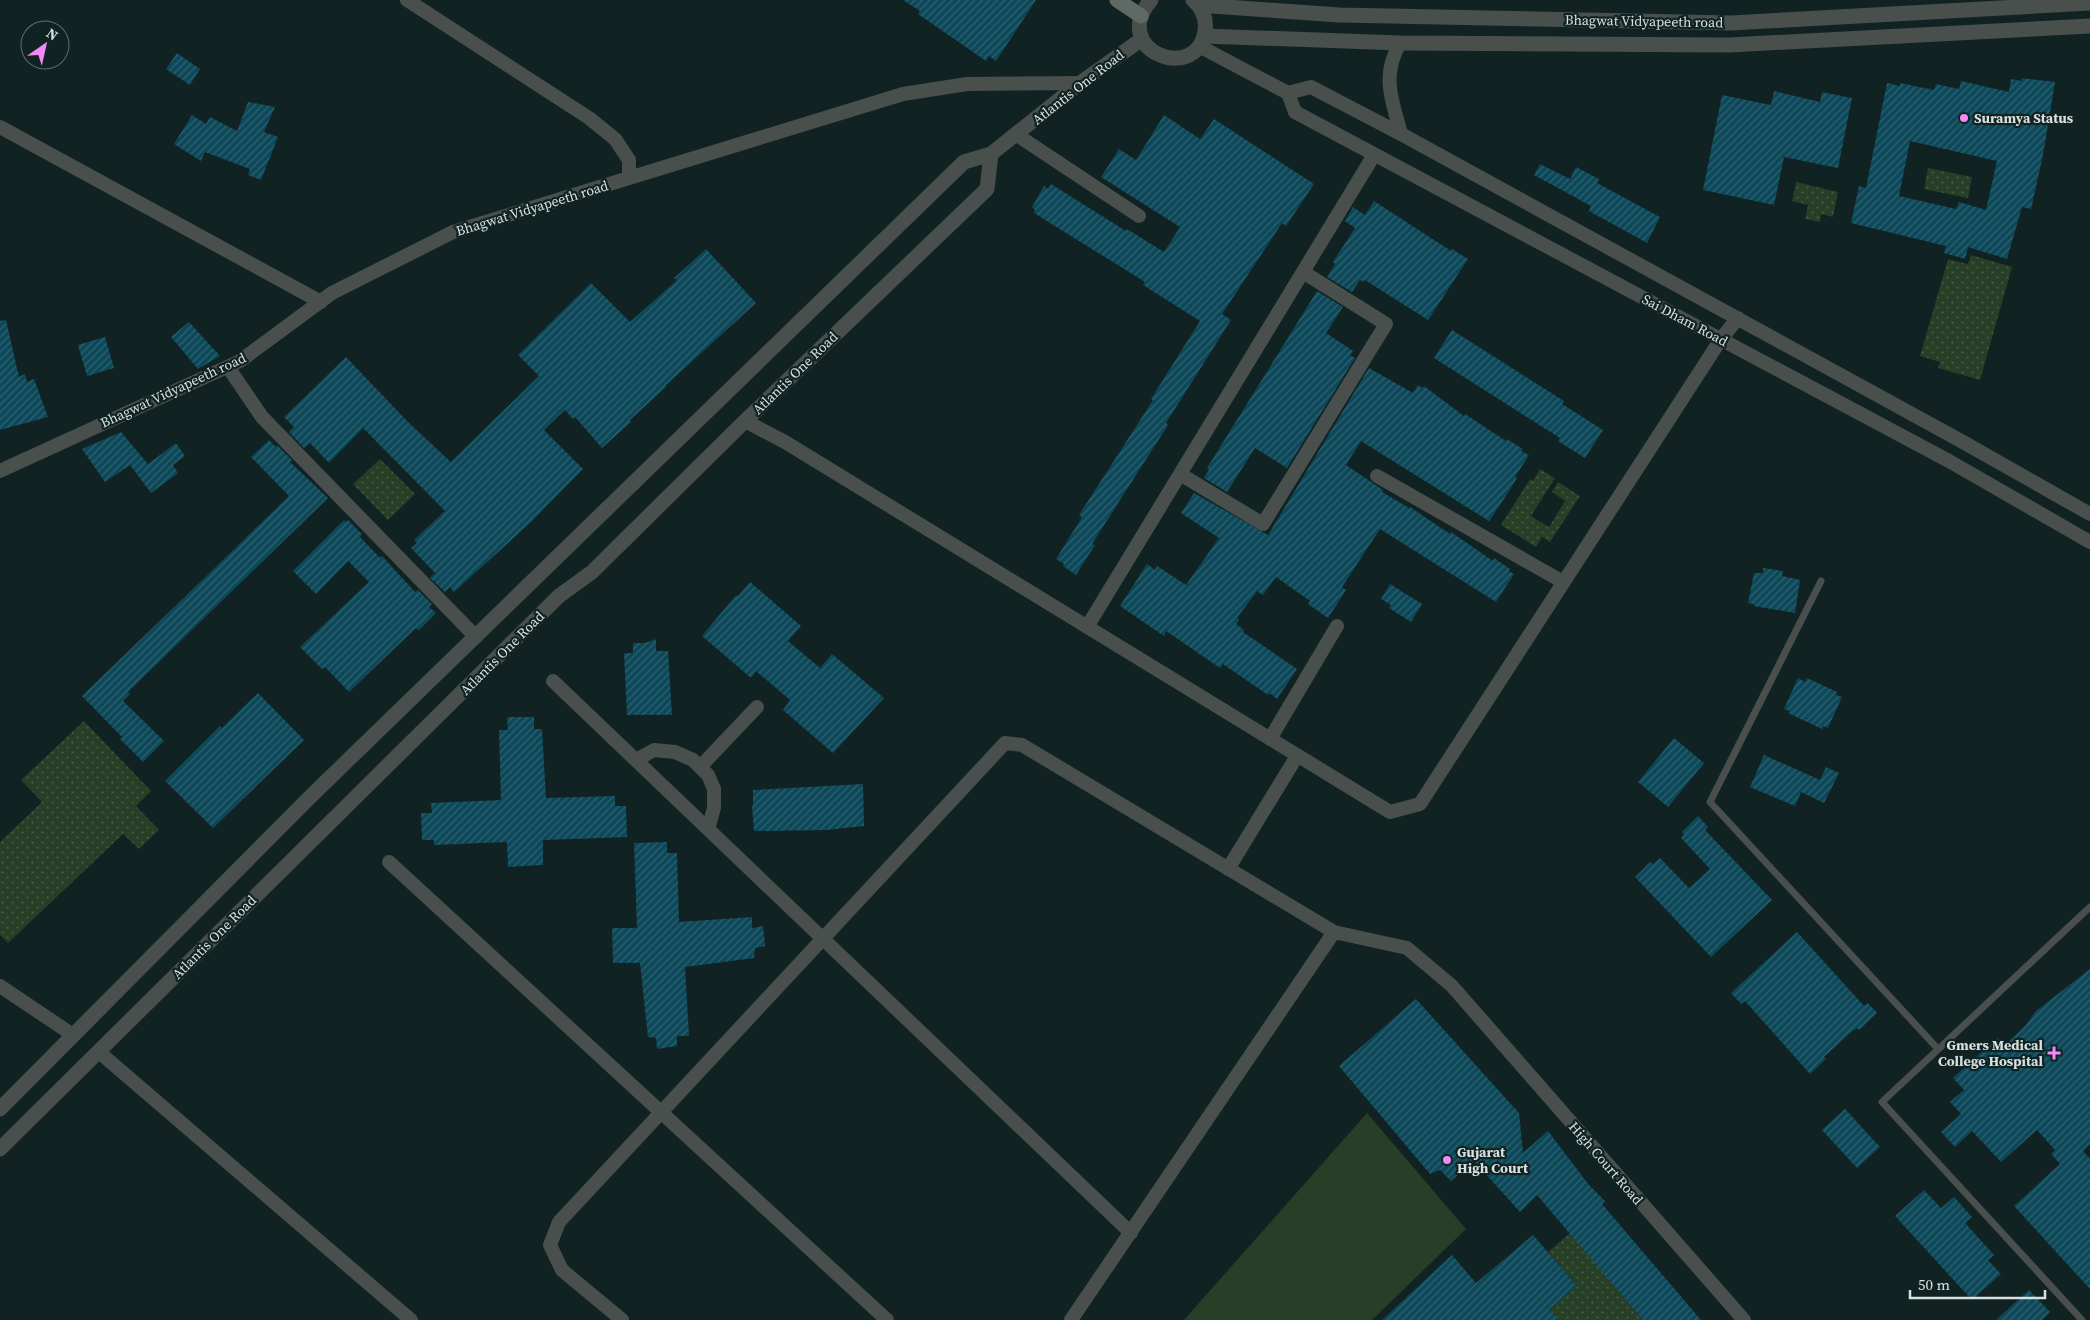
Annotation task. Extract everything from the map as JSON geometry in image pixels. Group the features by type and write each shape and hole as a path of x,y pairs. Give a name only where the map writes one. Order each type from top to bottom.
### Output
{"main road":[{"path":"1117,0 1141,16"}],"street":[{"path":"407,0 589,118 615,139 629,160 629,178"},
{"path":"1150,0 1141,16 1139,28 1142,38 1148,48 1157,55 1168,58 1180,58 1190,53 1201,41 1206,24 1204,14 1196,2"},
{"name":"Bhagwat Vidyapeeth road","path":"1196,2 1339,15 1731,23 2090,3"},
{"path":"1201,41 1729,45 2090,26"},
{"name":"Atlantis One Road","path":"0,1109 309,798 964,162 991,154 1080,83 1142,38"},
{"path":"1201,41 1288,93"},
{"path":"1400,43 1392,58 1388,85 1401,134"},
{"name":"Bhagwat Vidyapeeth road","path":"0,471 240,362 332,293 453,232 903,94 967,84 1080,83"},
{"name":"Sai Dham Road","path":"2090,514 1738,318 1401,134 1311,87 1288,93 1296,112 1949,461 2090,542"},
{"path":"0,127 321,302"},
{"path":"1017,135 1139,216"},
{"name":"Atlantis One Road","path":"0,1150 559,596 592,572 745,420 987,189 991,154"},
{"path":"1087,627 1374,155"},
{"path":"1180,474 1263,524 1386,324 1303,272"},
{"path":"745,420 785,442 1390,812 1420,804 1562,582 1722,339 1738,318"},
{"path":"228,367 262,417 476,637"},
{"path":"1377,476 1562,582"},
{"path":"1270,739 1337,626"},
{"path":"553,681 1130,1233"},
{"path":"700,767 757,708"},
{"name":"High Court Road","path":"823,938 1005,743 1022,744 1334,932 1406,948 1452,986 1744,1320"},
{"path":"636,760 654,750 674,752 693,760 708,775 714,789 714,808 708,829"},
{"path":"1228,869 1297,756"},
{"path":"389,862 887,1320"},
{"path":"1071,1320 1334,932"},
{"path":"622,1320 562,1270 550,1245 559,1222 823,938"},
{"path":"0,986 73,1035"},
{"path":"99,1052 411,1320"}],"lane":[{"path":"1821,581 1710,802 1938,1050"},
{"path":"2082,1320 1882,1102 2090,907"}],"green space":[{"path":"1928,168 1972,177 1968,198 1924,189"},
{"path":"1796,182 1838,192 1833,217 1821,214 1820,222 1805,219 1808,205 1792,201"},
{"path":"1971,255 2012,267 1980,380 1938,368 1940,362 1920,356 1948,259 1968,264"},
{"path":"380,459 415,494 388,520 353,484"},
{"path":"1540,469 1555,478 1531,516 1549,527 1565,501 1552,492 1558,482 1580,496 1550,542 1542,537 1536,547 1501,525 1530,479 1533,481"},
{"path":"84,721 151,791 136,806 159,830 139,849 123,834 8,943 0,935 0,842 42,802 21,780"},
{"path":"1367,1113 1466,1229 1372,1320 1184,1320"},
{"path":"1570,1233 1643,1320 1559,1320 1549,1309 1577,1286 1548,1252"}],"building":[{"path":"903,0 1036,0 996,61 989,56 986,61 918,14 920,11"},
{"path":"177,53 200,69 190,85 166,69"},
{"path":"2022,78 2055,82 2043,155 2031,209 2022,207 2007,259 1968,247 1965,259 1944,253 1946,246 1851,223 1859,186 1866,188 1887,83 1900,86 1900,83 1934,90 1936,84 1959,89 1961,81 2009,92 2011,79 2022,81","holes":["1910,141 1997,161 1986,210 1959,202 1956,209 1899,196"]},
{"path":"1774,91 1820,102 1822,92 1852,98 1838,168 1784,157 1774,205 1703,190 1722,95 1771,105"},
{"path":"248,102 275,107 264,132 278,137 261,180 248,175 250,169 205,152 201,161 174,144 192,115 206,124 210,117 237,131"},
{"path":"1164,115 1200,139 1214,119 1314,184 1286,226 1282,223 1222,314 1231,320 1166,423 1168,425 1092,544 1095,545 1076,575 1056,559 1082,517 1079,515 1153,400 1151,399 1200,321 1143,285 1145,282 1034,213 1035,210 1032,207 1044,186 1048,189 1051,184 1126,231 1127,229 1164,252 1180,227 1101,177 1119,149 1136,160"},
{"path":"1540,164 1570,179 1576,167 1599,179 1597,183 1660,217 1647,243 1589,211 1591,206 1534,175"},
{"path":"1374,201 1451,251 1452,249 1468,259 1428,320 1365,280 1364,282 1360,280 1352,292 1327,277 1335,264 1333,262 1355,228 1345,221 1353,207 1365,215"},
{"path":"706,249 756,303 665,386 630,420 631,422 602,448 575,417 573,419 565,410 544,430 583,469 530,523 454,592 450,587 445,592 430,578 435,573 411,548 417,543 414,540 445,511 363,428 329,463 310,443 304,448 289,432 294,427 284,417 346,357 409,423 451,462 539,376 518,355 591,283 630,322 677,280 674,278"},
{"path":"1317,291 1343,307 1326,333 1353,351 1350,355 1355,358 1287,468 1255,448 1227,492 1204,478 1209,470 1207,468"},
{"path":"6,320 19,377 25,374 27,382 34,379 48,417 0,430 0,321"},
{"path":"189,322 220,356 198,369 171,337"},
{"path":"1452,330 1564,401 1562,404 1603,430 1585,458 1558,441 1560,438 1434,358"},
{"path":"105,337 114,368 87,376 78,345"},
{"path":"1369,368 1413,393 1418,385 1422,388 1424,386 1464,416 1465,414 1506,441 1507,439 1529,455 1515,477 1517,478 1489,521 1361,441 1346,465 1383,490 1382,492 1410,507 1450,534 1451,532 1493,561 1494,558 1510,569 1509,571 1514,574 1496,602 1380,529 1342,587 1346,590 1328,618 1308,604 1310,601 1276,577 1263,595 1257,591 1237,618 1239,620 1236,624 1244,630 1243,632 1297,669 1277,699 1270,693 1268,695 1223,664 1220,668 1166,631 1164,636 1120,606 1147,564 1155,570 1157,566 1186,585 1219,538 1181,513 1194,493 1268,535"},
{"path":"121,432 148,464 176,443 185,456 173,465 178,473 151,493 130,465 105,482 82,449"},
{"path":"269,440 276,447 277,445 292,460 290,462 328,498 128,692 130,694 123,701 164,741 143,762 120,739 122,737 82,696 288,497 251,457"},
{"path":"344,520 346,522 348,520 362,534 360,537 380,558 382,556 415,592 418,590 432,604 429,607 436,613 419,630 416,628 349,692 325,667 322,669 300,647 369,582 348,561 316,594 293,571"},
{"path":"1763,568 1783,571 1782,576 1800,580 1795,613 1754,606 1754,604 1748,603 1754,573 1763,573"},
{"path":"750,582 801,626 788,641 820,668 832,654 884,698 833,753 783,710 790,700 756,671 751,678 702,636 736,595 738,596"},
{"path":"1390,584 1422,604 1411,622 1389,608 1391,605 1381,599"},
{"path":"656,639 656,651 668,651 672,715 627,715 624,653 633,653 633,643 645,643"},
{"path":"1798,678 1805,682 1807,678 1837,692 1836,695 1842,697 1828,728 1823,726 1822,729 1788,713 1790,711 1784,709"},
{"path":"258,693 304,740 213,828 165,781 220,726 222,728"},
{"path":"507,717 534,717 534,729 542,729 546,798 615,796 615,806 626,806 627,837 543,840 543,865 508,867 507,842 434,845 434,840 422,840 421,813 432,813 431,803 501,800 499,730 508,730"},
{"path":"1674,738 1704,763 1668,807 1638,782"},
{"path":"1764,755 1820,780 1826,767 1839,773 1824,803 1801,792 1795,806 1750,787"},
{"path":"863,784 864,826 826,830 754,831 753,790"},
{"path":"1698,816 1708,827 1705,830 1772,900 1711,957 1635,877 1650,862 1653,864 1660,858 1689,888 1710,869 1681,838 1684,835 1682,832"},
{"path":"667,842 667,853 677,853 679,922 752,917 752,928 763,926 765,946 755,948 754,958 685,967 689,1036 677,1036 677,1046 657,1049 656,1038 648,1037 640,963 613,963 612,928 637,928 634,843"},
{"path":"1797,932 1864,1006 1868,1003 1877,1013 1859,1030 1857,1028 1850,1033 1824,1057 1826,1059 1810,1074 1745,1001 1741,1004 1731,993"},
{"path":"2090,969 2090,1144 2083,1151 2090,1159 2090,1289 2014,1206 2060,1164 2051,1154 2055,1150 2037,1130 2001,1162 1972,1131 1955,1147 1941,1132 1961,1114 1950,1102 1964,1090 1953,1078 1997,1038 2004,1046 2025,1026 2036,1011"},
{"name":"Gujarat High Court","path":"1416,999 1519,1113 1523,1153 1548,1131 1589,1185 1605,1201 1602,1204 1701,1320 1643,1320 1537,1195 1520,1212 1474,1161 1451,1181 1440,1170 1430,1174 1339,1066"},
{"path":"1845,1109 1880,1147 1857,1168 1822,1130"},
{"path":"1924,1190 1941,1208 1954,1197 1972,1217 1965,1223 1994,1255 1988,1260 2001,1274 1972,1300 1895,1216"},
{"path":"1533,1235 1577,1286 1549,1309 1559,1320 1382,1320 1452,1255 1476,1283"},
{"path":"2029,1290 2050,1312 2042,1320 1996,1320"}],"place":[{"name":"Suramya Status","path":"1964,118"},
{"name":"Gmers Medical College Hospital","path":"2054,1053"},
{"name":"Gujarat High Court","path":"1447,1160"}]}
